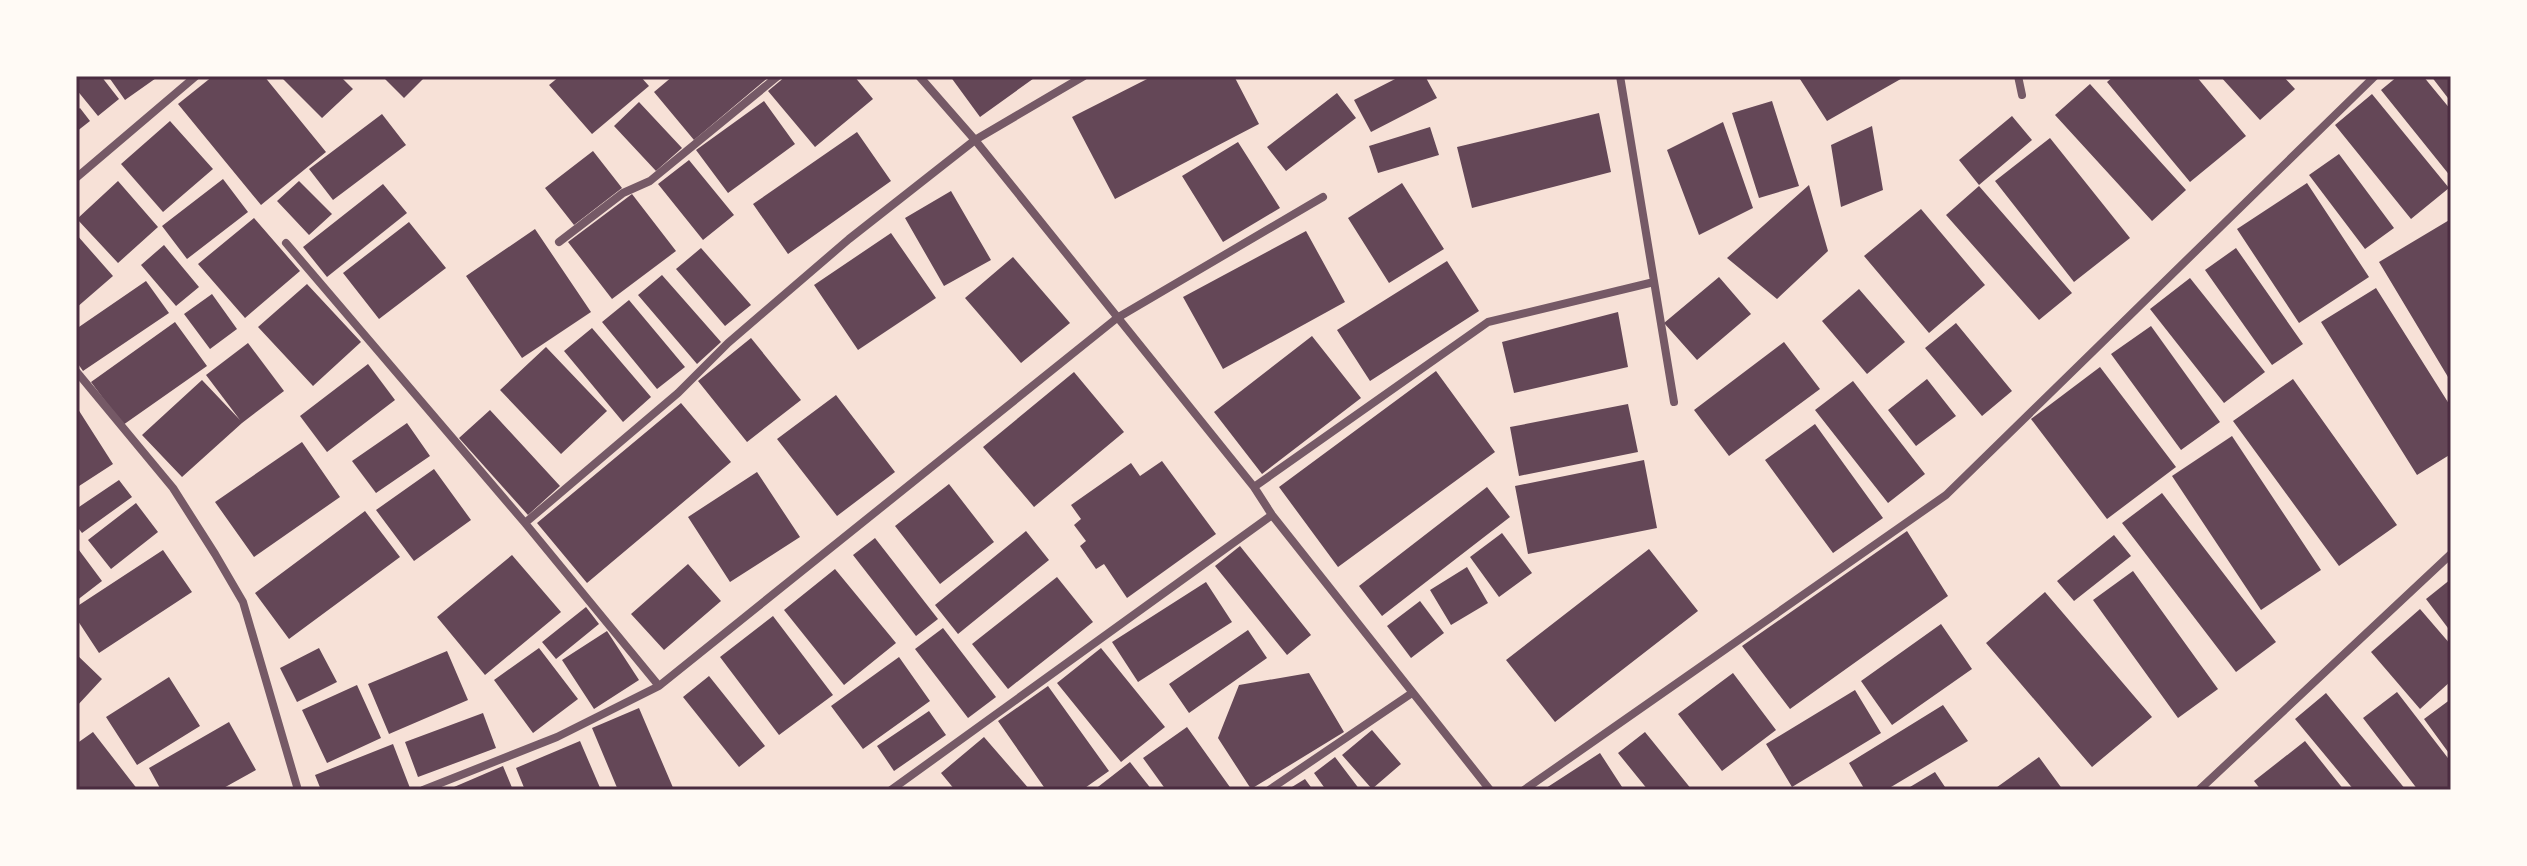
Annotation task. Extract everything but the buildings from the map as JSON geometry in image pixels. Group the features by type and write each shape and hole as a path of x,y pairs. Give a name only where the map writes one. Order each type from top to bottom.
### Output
{"street":[{"path":"76,178 196,76"},
{"path":"559,242 623,193 650,181 778,76"},
{"path":"919,76 975,140 1254,487 1272,515 1490,790"},
{"path":"525,523 678,393 728,343 849,239 975,140 1084,76"},
{"path":"1620,76 1674,402"},
{"path":"2018,76 2022,95"},
{"path":"1524,790 1946,495 2375,76"},
{"path":"423,790 557,737 659,686 1117,318 1323,197"},
{"path":"286,243 525,523 659,686"},
{"path":"1254,487 1488,322 1654,282"},
{"path":"76,371 173,488 243,602 298,790"},
{"path":"891,790 1272,515"},
{"path":"2199,790 2451,554"},
{"path":"1269,790 1412,693"}]}
